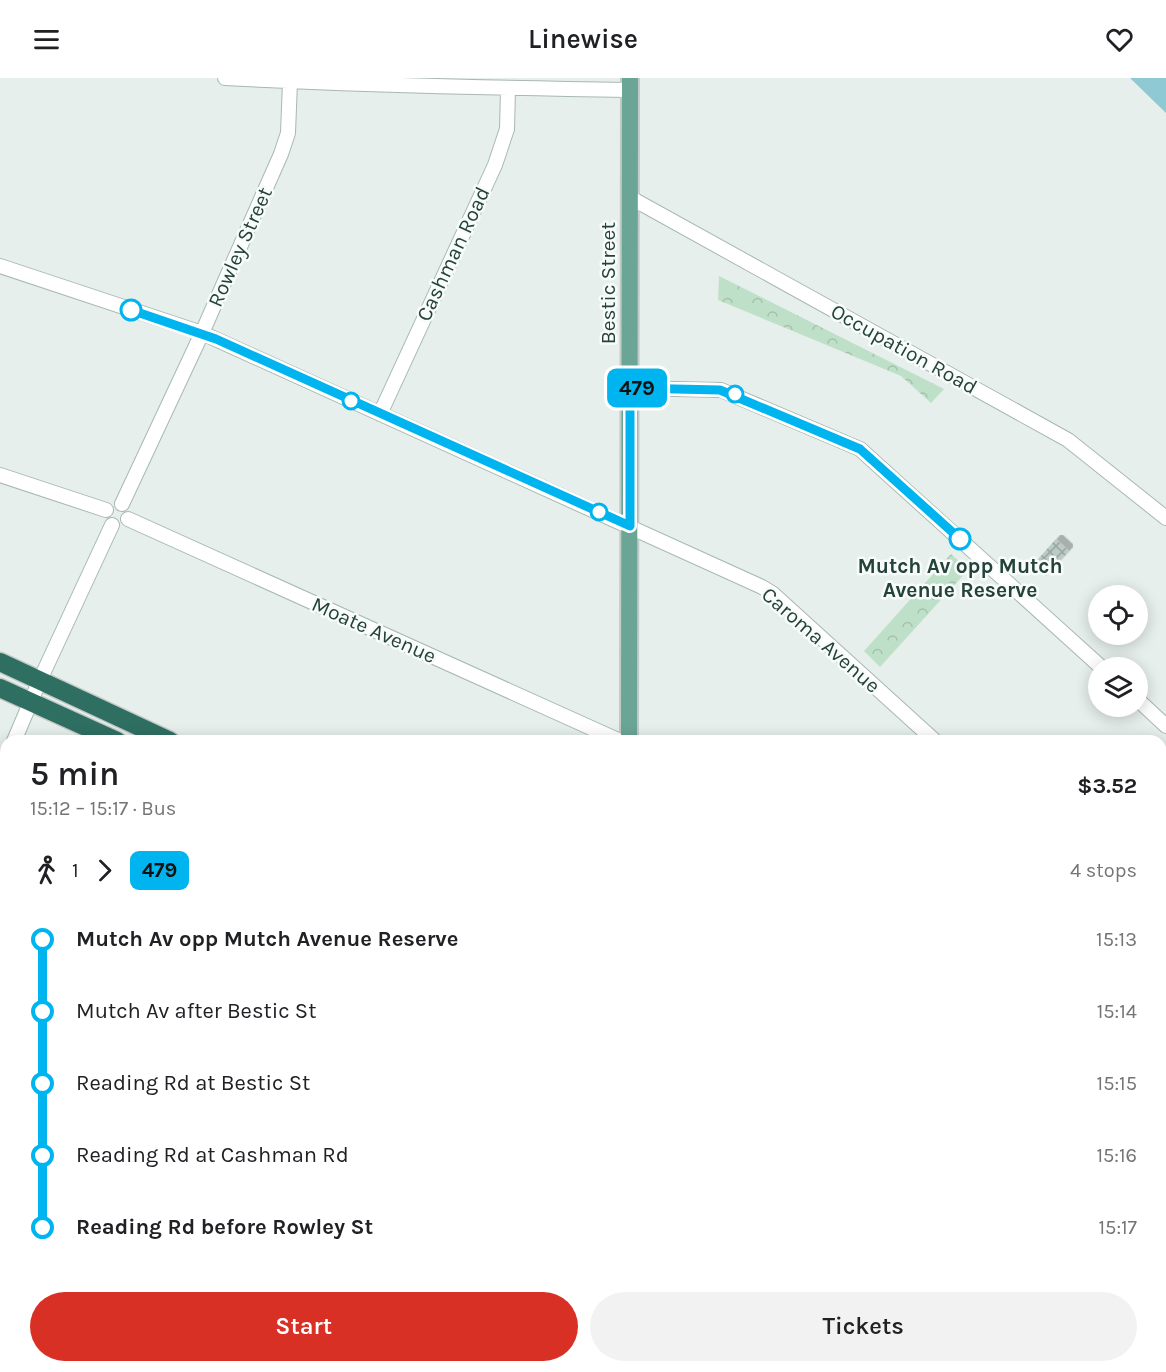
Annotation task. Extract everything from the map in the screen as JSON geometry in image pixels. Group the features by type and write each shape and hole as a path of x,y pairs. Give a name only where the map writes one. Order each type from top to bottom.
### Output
{"highway":[{"path":"0,662 157,735"},
{"path":"0,688 104,735"}],"main road":[{"name":"Bestic Street","path":"629,735 630,84"}],"street":[{"path":"225,78 290,82 324,80 508,89 630,84"},
{"name":"Rowley Street","path":"122,504 202,333 281,154 288,133 290,82"},
{"name":"Cashman Road","path":"380,414 495,165 507,129 508,89"},
{"name":"Occupation Road","path":"631,198 1068,440 1166,518"},
{"name":"Caroma Avenue","path":"0,266 202,333 768,590 928,735"},
{"path":"630,388 720,390 860,449 1090,657"},
{"path":"0,475 106,510"},
{"path":"111,504 122,504 128,512 128,519 120,526 112,525 106,519 106,510 111,504"},
{"name":"Moate Avenue","path":"128,519 607,735"},
{"path":"17,735 112,525"},
{"path":"1148,709 1166,726"}],"green space":[{"path":"719,276 944,389 931,403 901,376 718,300"},
{"path":"951,554 968,570 880,667 864,651"}],"water":[{"path":"1130,78 1166,78 1166,113"}],"building":[{"path":"1056,539 1069,551 1046,576 1032,566"}],"bus line":[{"name":"479","path":"131,310 216,339 630,526 630,388 720,390 731,393 860,449 960,539"}],"place":[{"name":"Mutch Av opp Mutch Avenue Reserve","path":"960,539"}]}
